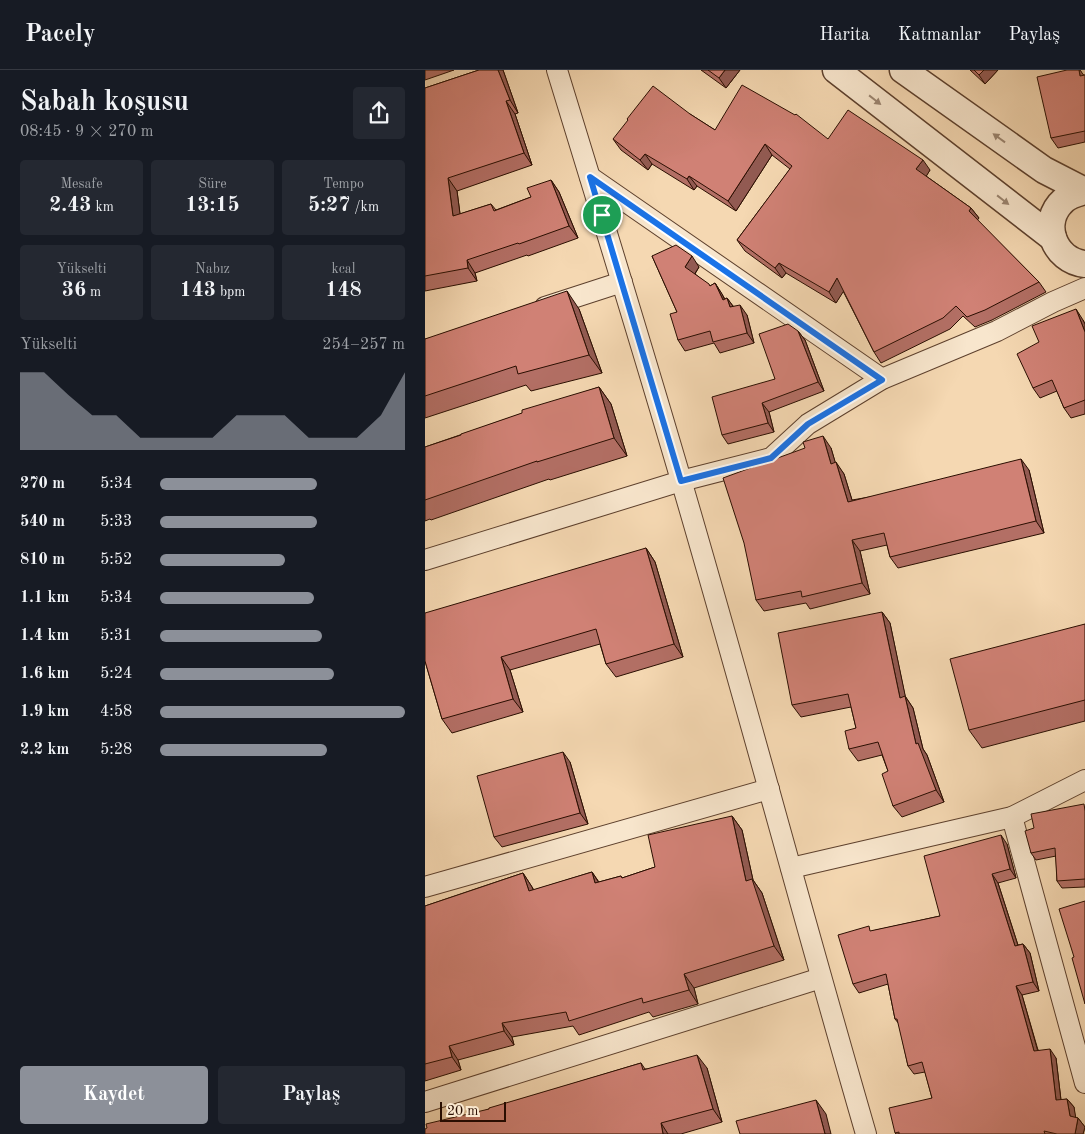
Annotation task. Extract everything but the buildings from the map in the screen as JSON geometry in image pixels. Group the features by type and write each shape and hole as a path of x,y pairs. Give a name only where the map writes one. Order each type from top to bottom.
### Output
{"street":[{"path":"557,70 681,481 866,1134"},
{"path":"836,70 1053,238"},
{"path":"903,70 1044,170 1085,191"},
{"path":"590,177 882,380"},
{"path":"1083,268 1068,259 1059,250 1053,238 1052,223 1056,210 1064,200 1075,193 1085,191"},
{"path":"528,313 622,282"},
{"path":"425,560 681,481 771,458 808,424 882,380 997,331 1085,288"},
{"path":"791,868 1012,817 1085,780"},
{"path":"425,887 769,789"},
{"path":"1012,817 1085,1083"},
{"path":"425,1102 821,978"}],"route":[{"path":"590,177 882,380 808,424 771,458 681,481 602,215 590,177"}]}
